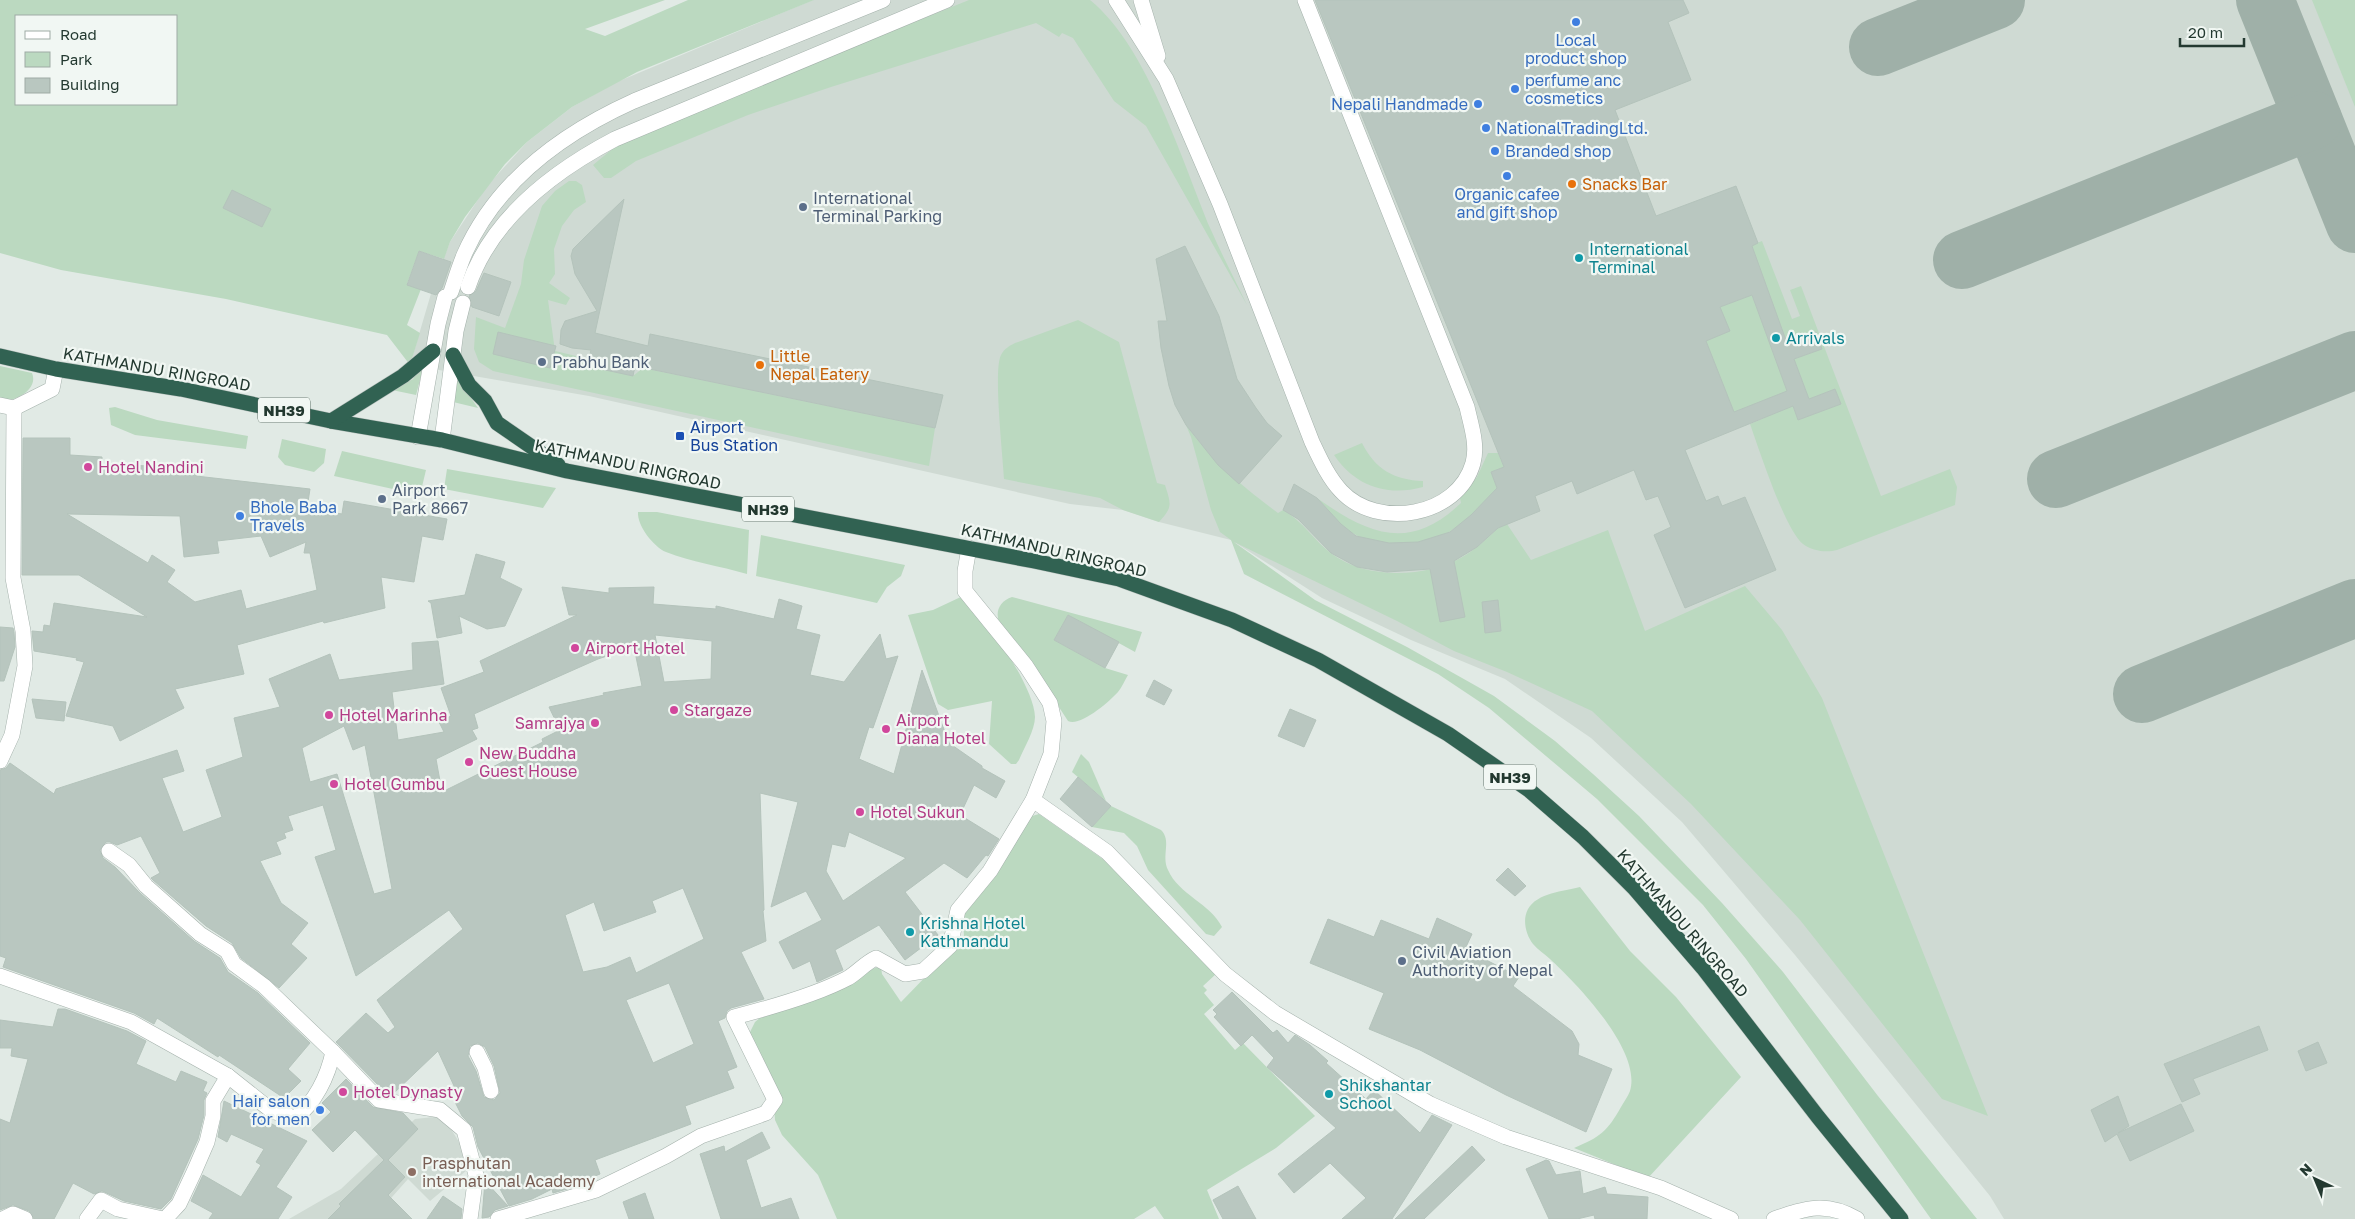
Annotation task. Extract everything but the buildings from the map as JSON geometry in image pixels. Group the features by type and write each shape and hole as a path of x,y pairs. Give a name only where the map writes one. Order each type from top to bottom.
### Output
{"highway":[{"path":"331,421 403,376 433,351"},
{"path":"453,355 469,385 485,401 497,423 567,471"},
{"name":"KATHMANDU RINGROAD","path":"0,356 56,369 181,390 331,421 442,440 567,471 969,548 1119,579 1232,620 1318,660 1448,734 1529,790 1583,837 1641,896 1704,968 1812,1109 1901,1219"}],"street":[{"path":"418,437 433,351 448,295 464,256 476,231 499,200 541,156 581,128 634,101 883,0"},
{"path":"468,287 475,265 510,218 548,180 594,150 615,139 947,0"},
{"path":"1116,0 1166,79"},
{"path":"1141,0 1166,79 1220,204 1312,442 1327,473 1341,491 1361,506 1374,511 1402,514 1431,507 1445,499 1468,475 1473,464 1475,450 1467,407 1305,0"},
{"path":"442,440 456,331 463,304"},
{"path":"0,761 12,735 25,666 23,631 13,578 7,407 52,389 56,369"},
{"path":"498,1219 596,1190 666,1156 701,1136 766,1113 775,1100 740,1034 734,1018 847,978 876,958 905,974 923,970 950,946 958,910 990,871 1033,800 1052,754 1054,721 1050,703 1026,666 965,591 965,572 969,548"},
{"path":"1033,800 1107,852 1225,974 1284,1018 1430,1104 1514,1140 1661,1188 1731,1219"},
{"path":"109,851 129,865 146,886 200,934 227,952 234,964 264,986 333,1052 379,1100 440,1110 464,1130 476,1175 470,1219"},
{"path":"0,976 131,1022 228,1076 272,1111 295,1118 303,1112 329,1072 333,1052"},
{"path":"477,1052 485,1068 492,1091"},
{"path":"87,1219 102,1200 118,1209 164,1219 179,1204 207,1142 213,1116 213,1101 228,1076"},
{"path":"1774,1219 1793,1212 1823,1207 1846,1213 1857,1219"},
{"path":"3,1219 13,1214 25,1219"}],"shaded area":[{"path":"813,0 2355,0 2355,1219 2004,1219 1990,1196 1795,955 1682,822 1591,738 1505,679 1411,640 1322,598 1231,540 1159,522 1123,510 1070,504 589,396 410,365 435,280 450,242 487,186 527,142 572,107 617,82"},
{"name":"Prasphutan international Academy","path":"443,1116 473,1165 430,1201 408,1179 376,1215 380,1219 289,1219 341,1189 415,1119"}],"green space":[{"path":"0,0 665,0 585,29 605,36 688,0 814,0 637,72 572,107 527,142 505,164 465,217 450,242 444,259 419,251 407,284 421,289 407,325 420,333 410,365 387,335 226,299 61,270 0,253"},
{"path":"969,0 1090,0 1111,21 1129,46 1146,75 1175,139 1211,230 1247,305 1146,126 1114,101 1073,38 1062,33 1059,37 1036,23 748,115 636,161 611,178 604,178 593,165 616,146 665,123"},
{"path":"2312,0 2355,0 2355,107"},
{"path":"569,181 576,181 582,185 586,202 574,210 562,226 554,249 555,274 549,283 570,298 566,305 548,300 555,351 589,359 588,366 633,376 643,368 935,428 929,466 493,371 479,362 474,349 476,317 505,328 521,284 524,260 542,206 555,191"},
{"path":"1762,241 1792,319 1800,316 1790,290 1801,286 1881,496 1950,469 1957,487 1955,505 1833,551 1820,551 1811,548 1803,544 1796,536 1788,523 1773,488 1750,424 1764,418 1758,403 1734,412 1696,316 1752,295 1798,420 1841,404 1835,389 1809,399 1794,359 1822,349 1816,333 1787,343 1756,258 1679,274"},
{"path":"1078,320 1119,342 1157,483 1165,485 1169,497 1169,509 1159,522 1123,510 1100,498 1004,479 998,395 1001,355 1015,343"},
{"path":"421,364 424,365 416,395 392,390 413,379"},
{"path":"0,366 32,373 32,385 29,390 18,397 0,401"},
{"path":"457,378 478,408 453,402"},
{"path":"115,407 157,420 248,436 246,449 135,435 111,425 109,408"},
{"path":"1186,425 1217,462 1252,493 1278,513 1283,510 1297,520 1332,554 1362,568 1379,572 1397,573 1433,569 1464,556 1475,549 1505,521 1531,560 1608,530 1645,631 1745,586 1782,630 1822,698 1988,1116 1942,1099 1800,920 1691,804 1592,711 1507,672 1454,651 1397,621 1234,542 1315,600 1407,647 1494,696 1555,741 1593,774 1639,816 1722,903 1783,972 1878,1096 1977,1219 1931,1219 1746,959 1703,905 1597,799 1489,708 1438,674 1244,574 1231,540 1220,532 1211,510"},
{"path":"282,439 326,449 324,463 314,472 285,465 278,457"},
{"path":"1362,443 1379,466 1394,475 1423,481 1423,487 1397,491 1385,489 1362,481 1352,474 1342,466 1334,455"},
{"path":"342,451 426,470 420,495 334,476"},
{"path":"1488,453 1498,453 1504,467 1491,472 1497,488 1462,523 1439,537 1428,540 1402,544 1366,539 1345,528 1317,498 1336,511 1372,529 1389,533 1407,533 1424,528 1442,518 1461,503 1460,498 1477,477"},
{"path":"447,469 556,488 543,508 444,489"},
{"path":"638,512 657,512 749,530 747,574 685,559 666,552 656,546 643,529 638,518"},
{"path":"761,535 905,565 901,576 887,587 877,603 756,576"},
{"path":"965,595 1008,653 1027,688 1033,704 1035,722 1029,739 1016,764 1011,764 989,744 992,701 948,710 938,704 908,615 933,610"},
{"path":"1012,597 1142,632 1135,652 1068,615 1054,640 1105,668 1128,675 1118,692 1108,702 1087,717 1073,722 1068,721 1040,678 999,622 998,610 1004,601"},
{"path":"1081,754 1089,762 1106,801 1072,772"},
{"path":"1111,806 1161,830 1166,839 1165,859 1168,870 1179,886 1217,919 1222,927 1214,936 1206,934 1148,870 1137,846 1124,833 1092,827"},
{"path":"1039,814 1117,869 1216,974 1203,986 1207,990 1204,993 1214,1005 1204,1014 1235,1050 1243,1043 1315,1116 1276,1148 1207,1190 1219,1219 1164,1219 1155,1206 1134,1219 837,1219 818,1175 782,1135 775,1120 774,1106 749,1034 755,1022 761,1017 875,968 881,967 882,974 901,1002 964,937 963,912 1032,816"},
{"path":"1580,887 1630,951 1676,997 1741,1077 1648,1178 1574,1148 1597,1137 1607,1128 1630,1091 1631,1075 1626,1057 1605,1019 1576,985 1533,944 1528,936 1525,918 1532,904 1544,896"}],"taxiway":[{"path":"1878,47 1996,0"},
{"path":"2265,0 2355,224"},
{"path":"1962,260 2313,120"},
{"path":"2056,479 2355,360"},
{"path":"2142,694 2355,608"}],"place":[{"name":"Local product shop","path":"1576,22"},
{"name":"perfume anc cosmetics","path":"1515,89"},
{"name":"Nepali Handmade","path":"1478,104"},
{"name":"NationalTradingLtd.","path":"1486,128"},
{"name":"Branded shop","path":"1495,151"},
{"name":"Organic cafee and gift shop","path":"1507,176"},
{"name":"Snacks Bar","path":"1572,184"},
{"name":"International Terminal Parking","path":"803,207"},
{"name":"International Terminal","path":"1579,258"},
{"name":"Arrivals","path":"1776,338"},
{"name":"Prabhu Bank","path":"542,362"},
{"name":"Little Nepal Eatery","path":"760,365"},
{"name":"Airport Bus Station","path":"680,436"},
{"name":"Hotel Nandini","path":"88,467"},
{"name":"Airport Park 8667","path":"382,499"},
{"name":"Bhole Baba Travels","path":"240,516"},
{"name":"Airport Hotel","path":"575,648"},
{"name":"Stargaze","path":"674,710"},
{"name":"Hotel Marinha","path":"329,715"},
{"name":"Samrajya","path":"595,723"},
{"name":"Airport Diana Hotel","path":"886,729"},
{"name":"New Buddha Guest House","path":"469,762"},
{"name":"Hotel Gumbu","path":"334,784"},
{"name":"Hotel Sukun","path":"860,812"},
{"name":"Krishna Hotel Kathmandu","path":"910,932"},
{"name":"Civil Aviation Authority of Nepal","path":"1402,961"},
{"name":"Hotel Dynasty","path":"343,1092"},
{"name":"Shikshantar School","path":"1329,1094"},
{"name":"Hair salon for men","path":"320,1110"},
{"name":"Prasphutan international Academy","path":"412,1172"}]}
